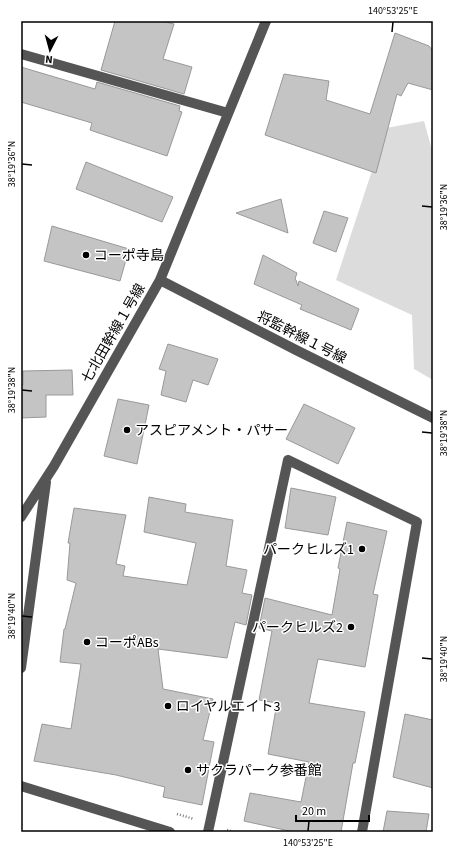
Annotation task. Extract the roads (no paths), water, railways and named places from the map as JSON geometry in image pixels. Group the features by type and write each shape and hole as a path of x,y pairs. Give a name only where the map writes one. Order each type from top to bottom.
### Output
{"street":[{"name":"七北田幹線１号線","path":"21,517 46,479 160,280 266,21"},
{"path":"21,54 228,113"},
{"name":"将監幹線１号線","path":"160,280 433,418"},
{"path":"208,832 288,460 417,522 362,832"},
{"path":"21,668 46,479"},
{"path":"21,786 170,832"}],"place":[{"name":"コーポ寺島","path":"86,255"},
{"name":"アスピアメント・パサー","path":"127,430"},
{"name":"パークヒルズ1","path":"362,549"},
{"name":"パークヒルズ2","path":"351,627"},
{"name":"コーポABs","path":"87,642"},
{"name":"ロイヤルエイト3","path":"168,706"},
{"name":"サクラパーク参番館","path":"188,770"}]}
